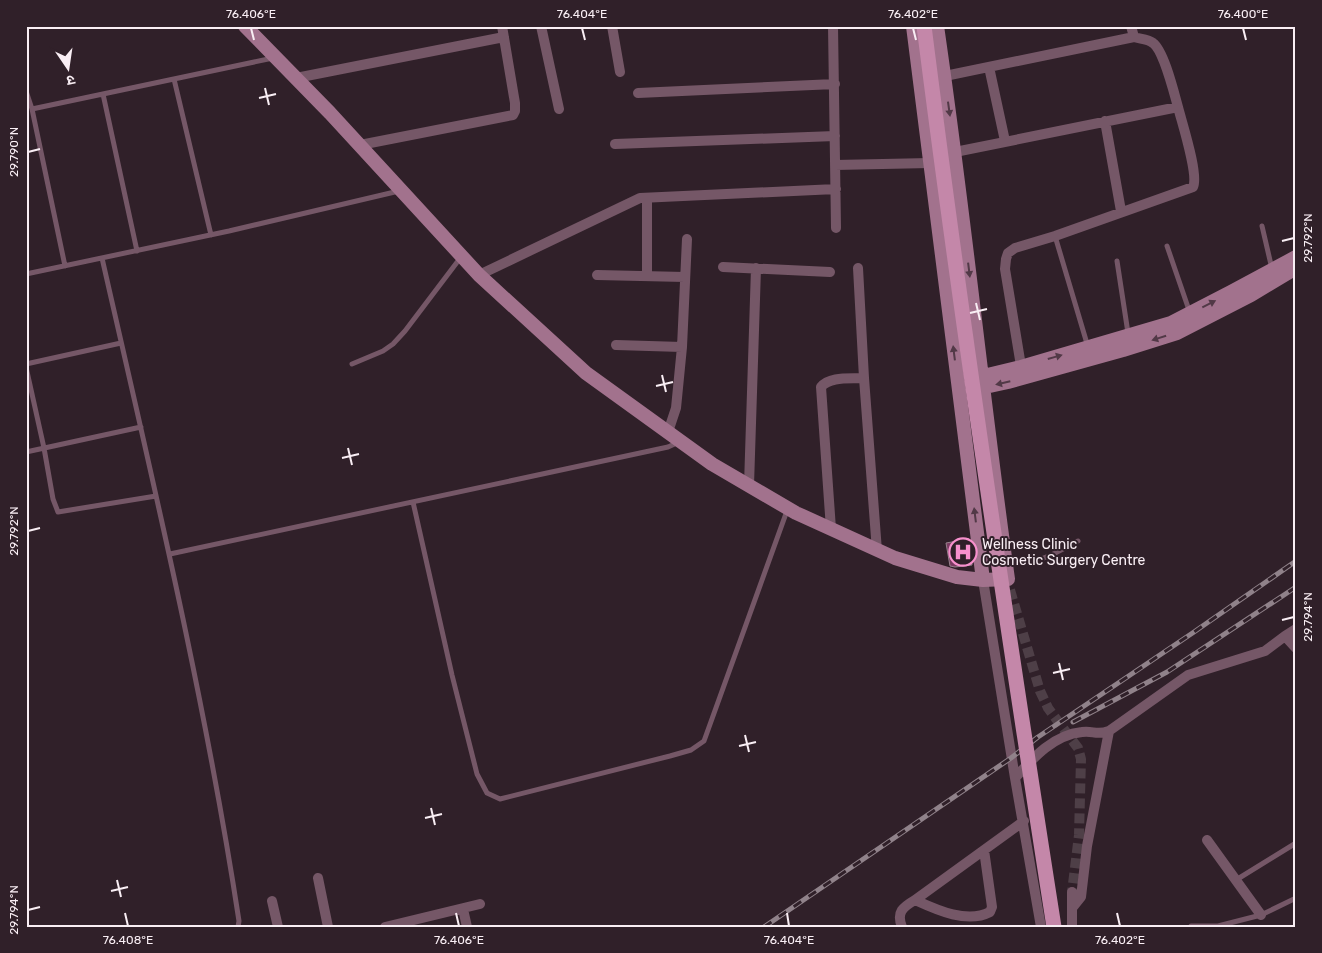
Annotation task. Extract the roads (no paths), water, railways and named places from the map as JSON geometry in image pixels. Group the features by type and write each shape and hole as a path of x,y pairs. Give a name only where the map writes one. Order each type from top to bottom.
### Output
{"main road":[{"path":"924,26 952,246 1012,660 1054,927"}],"street":[{"path":"245,26 360,145 479,275 586,373 712,464 788,508 895,558 957,577 1009,585 955,152 937,26"},
{"path":"541,26 559,109"},
{"path":"612,26 620,72"},
{"path":"833,26 836,228"},
{"path":"913,26 983,580 1041,927"},
{"path":"1131,26 1134,37"},
{"path":"296,78 503,32 514,102 515,111 513,115 360,145"},
{"path":"944,76 1134,37 1151,42 1157,47 1162,56 1178,107 1194,169 1195,182 1193,187 1055,236 1015,248 1008,253 1005,269 1022,372"},
{"path":"989,67 1005,142"},
{"path":"638,93 835,84"},
{"path":"955,152 1178,107"},
{"path":"1105,121 1121,212"},
{"path":"615,144 835,136"},
{"path":"836,165 930,163"},
{"path":"479,275 640,198 836,190"},
{"path":"647,198 647,276"},
{"path":"668,432 676,408 682,347 687,239"},
{"path":"1022,372 1088,348 1172,323 1296,257"},
{"path":"723,267 830,272"},
{"path":"749,485 756,268"},
{"path":"858,268 877,551"},
{"path":"958,388 1123,350 1177,333 1251,295 1296,268"},
{"path":"597,275 685,277"},
{"path":"616,345 682,347"},
{"path":"831,529 821,387 825,382 833,379 864,378"},
{"path":"1015,778 1037,754 1062,738 1084,731 1101,734 1109,731 1119,726 1132,714 1188,674 1265,651 1296,628"},
{"path":"1285,636 1296,648"},
{"path":"1073,907 1081,896 1087,846 1109,731"},
{"path":"902,927 898,916 900,910 1024,821"},
{"path":"1206,840 1261,915"},
{"path":"915,900 956,916 983,915 990,912 992,907 984,850"},
{"path":"318,878 328,927"},
{"path":"1072,892 1072,927"},
{"path":"272,902 278,927"},
{"path":"385,927 480,904"},
{"path":"462,909 467,927"}],"lane":[{"path":"32,109 276,58"},
{"path":"174,79 211,235"},
{"path":"26,91 32,109 65,266"},
{"path":"102,94 137,250"},
{"path":"26,274 211,235 402,191"},
{"path":"1262,226 1272,270"},
{"path":"1055,236 1088,348"},
{"path":"1167,246 1190,313"},
{"path":"352,364 383,351 393,344 462,256"},
{"path":"102,258 170,554 221,804 239,921 238,927"},
{"path":"1117,261 1128,336"},
{"path":"121,343 26,365 53,499 58,512 156,496"},
{"path":"26,452 141,427"},
{"path":"170,554 668,447 681,441"},
{"path":"414,502 452,675 478,774 487,793 500,799 670,756 691,750 704,742 788,508"},
{"path":"1006,562 1031,562 1048,557 1078,541"},
{"path":"1236,880 1296,844"},
{"path":"1190,926 1218,926 1261,915 1296,898"}],"tunnel":[{"path":"1010,590 1040,691 1048,708 1078,748 1081,759 1079,835 1072,892"}],"railway":[{"path":"764,927 1296,561"},
{"path":"1073,722 1167,672 1296,587"}],"place":[{"name":"Wellness Clinic Cosmetic Surgery Centre","path":"963,552"}]}
